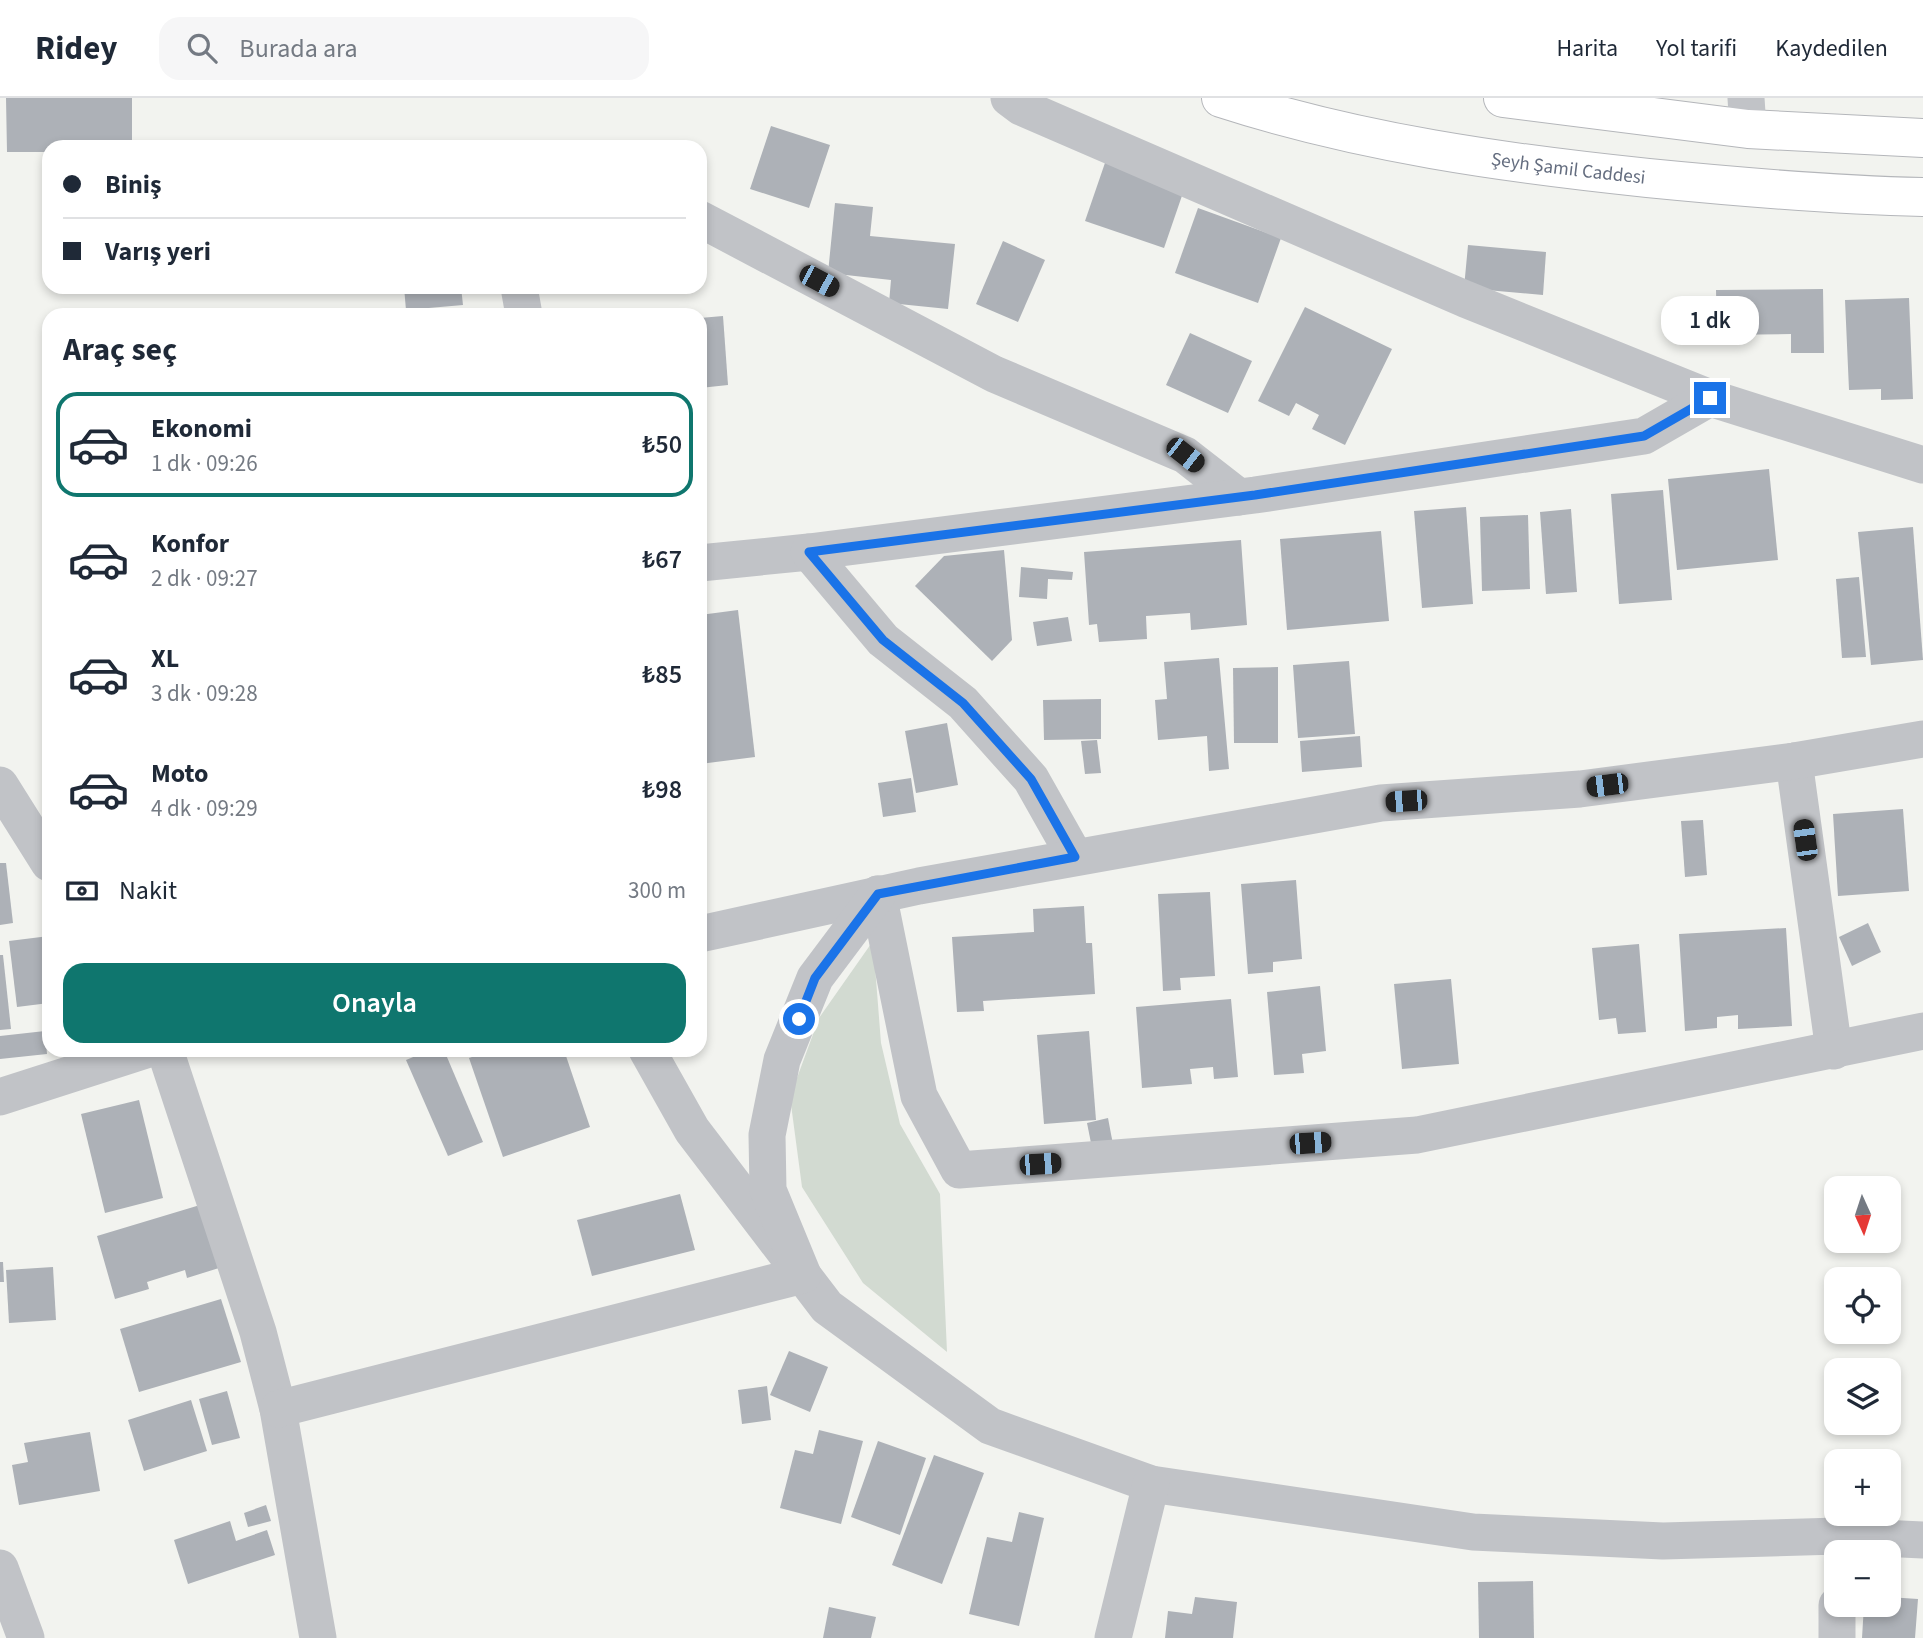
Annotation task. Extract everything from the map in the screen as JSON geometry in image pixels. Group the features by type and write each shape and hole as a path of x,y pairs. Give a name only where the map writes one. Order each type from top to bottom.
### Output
{"main road":[{"name":"Şeyh Şamil Caddesi","path":"1221,98 1277,116 1361,136 1511,162 1770,189 1923,197"},
{"path":"1503,98 1747,114 1923,138"}],"street":[{"path":"1009,98 1034,112 1452,294 1710,398 1923,465"},
{"path":"707,223 993,374 1185,455 1239,498"},
{"path":"707,563 1239,498 1644,436 1710,398"},
{"path":"809,552 883,640 963,703 1031,779 1075,857"},
{"path":"707,932 878,894 1381,803 1580,789 1794,761 1923,739"},
{"path":"1794,761 1834,1051"},
{"path":"0,785 42,852"},
{"path":"878,894 919,1096 959,1170 1418,1135 1923,1031"},
{"path":"803,1275 768,1190 766,1135 782,1060 815,978 878,894"},
{"path":"0,1097 124,1057"},
{"path":"167,1057 258,1332 278,1409 318,1638"},
{"path":"651,1057 692,1130 827,1307 990,1426 1151,1484 1473,1532 1663,1541 1824,1544"},
{"path":"278,1409 803,1275"},
{"path":"1113,1638 1151,1484"},
{"path":"1901,1540 1923,1539"},
{"path":"0,1568 26,1638"},
{"path":"1837,1617 1837,1638"}],"shaded area":[{"path":"873,941 881,1043 900,1124 940,1194 947,1352 863,1283 802,1187 790,1097 819,1018"}],"building":[{"path":"6,98 132,98 132,140 42,140 42,152 7,152"},
{"path":"771,126 830,145 809,208 750,189"},
{"path":"1107,157 1186,184 1164,248 1085,221"},
{"path":"835,203 873,207 870,236 955,244 948,309 889,303 891,280 828,273"},
{"path":"1198,208 1281,238 1258,303 1175,273"},
{"path":"1003,241 1045,260 1018,322 976,304"},
{"path":"1468,245 1546,252 1543,295 1464,288"},
{"path":"1823,289 1824,353 1791,353 1791,334 1717,335 1716,290"},
{"path":"405,294 462,294 463,305 406,308"},
{"path":"1909,298 1913,399 1881,400 1881,389 1849,390 1845,300"},
{"path":"1305,307 1392,349 1345,445 1312,429 1319,415 1296,403 1289,416 1258,401"},
{"path":"723,316 728,385 707,387 707,317"},
{"path":"1190,333 1252,361 1228,413 1166,385"},
{"path":"1769,469 1778,560 1677,570 1668,479"},
{"path":"1663,490 1672,600 1619,604 1611,494"},
{"path":"1466,507 1473,604 1422,608 1414,511"},
{"path":"1571,509 1577,592 1546,594 1540,512"},
{"path":"1528,515 1530,589 1482,591 1480,517"},
{"path":"1913,527 1923,660 1871,665 1858,532"},
{"path":"1381,531 1389,621 1287,630 1280,539"},
{"path":"1241,540 1247,625 1191,630 1190,613 1146,616 1147,639 1099,642 1097,624 1089,625 1084,552"},
{"path":"1004,550 1012,640 992,661 915,586 944,556"},
{"path":"1021,567 1073,572 1072,580 1048,579 1047,599 1019,597"},
{"path":"1859,577 1866,657 1842,658 1836,579"},
{"path":"738,610 755,757 707,763 707,614"},
{"path":"1068,617 1072,641 1037,646 1033,622"},
{"path":"1219,658 1229,769 1209,771 1207,736 1158,740 1155,700 1167,699 1164,662"},
{"path":"1349,661 1355,734 1298,738 1293,665"},
{"path":"1278,667 1278,743 1234,743 1233,668"},
{"path":"1101,699 1101,739 1044,740 1043,700"},
{"path":"947,723 958,785 916,793 905,731"},
{"path":"1360,736 1362,767 1302,772 1300,741"},
{"path":"1097,740 1101,773 1085,774 1081,741"},
{"path":"911,778 916,812 883,817 878,783"},
{"path":"1903,809 1909,891 1838,896 1833,814"},
{"path":"1703,820 1707,875 1685,877 1681,821"},
{"path":"0,863 6,863 13,923 0,925"},
{"path":"1296,880 1302,959 1273,962 1273,972 1248,974 1241,884"},
{"path":"1210,892 1215,976 1180,978 1181,990 1163,991 1158,894"},
{"path":"1084,906 1086,943 1092,943 1095,994 983,1001 984,1011 957,1012 952,937 1034,932 1033,909"},
{"path":"1868,923 1881,952 1852,966 1839,937"},
{"path":"1786,928 1792,1026 1738,1029 1738,1015 1717,1017 1717,1028 1685,1031 1679,934"},
{"path":"42,937 42,1004 17,1007 9,941"},
{"path":"1639,944 1646,1032 1618,1034 1616,1018 1599,1020 1592,948"},
{"path":"0,955 3,955 11,1029 0,1030"},
{"path":"1451,979 1459,1064 1402,1069 1394,984"},
{"path":"1320,986 1326,1051 1302,1054 1304,1073 1274,1075 1267,992"},
{"path":"1231,999 1238,1077 1214,1079 1213,1067 1190,1069 1192,1084 1142,1088 1136,1007"},
{"path":"42,1031 42,1055 0,1059 0,1036"},
{"path":"1089,1031 1096,1120 1044,1124 1037,1035"},
{"path":"413,1057 447,1057 483,1142 448,1156 406,1060"},
{"path":"566,1057 590,1127 503,1157 469,1058"},
{"path":"139,1100 163,1198 105,1213 81,1114"},
{"path":"1108,1118 1115,1155 1094,1158 1087,1123"},
{"path":"680,1194 695,1250 592,1276 577,1220"},
{"path":"200,1205 219,1268 187,1278 185,1270 147,1282 149,1289 115,1299 97,1236"},
{"path":"0,1262 3,1262 4,1282 0,1282"},
{"path":"53,1267 56,1320 9,1323 6,1270"},
{"path":"221,1299 241,1362 139,1392 120,1329"},
{"path":"789,1351 828,1367 810,1412 770,1395"},
{"path":"767,1386 771,1420 742,1424 738,1390"},
{"path":"227,1391 240,1438 212,1445 199,1399"},
{"path":"191,1400 207,1451 144,1471 128,1420"},
{"path":"819,1430 863,1441 841,1524 780,1508 795,1450 813,1454"},
{"path":"90,1432 100,1491 19,1505 12,1465 28,1462 24,1443"},
{"path":"878,1441 926,1458 900,1535 851,1517"},
{"path":"934,1455 984,1473 942,1584 892,1565"},
{"path":"266,1505 271,1521 248,1527 244,1513"},
{"path":"1019,1512 1044,1518 1019,1626 969,1614 987,1537 1012,1542"},
{"path":"230,1521 236,1541 267,1530 275,1555 188,1584 174,1540"},
{"path":"1533,1581 1534,1638 1479,1638 1478,1582"},
{"path":"1195,1597 1237,1602 1233,1638 1165,1638 1168,1611 1192,1614"},
{"path":"1901,1598 1918,1599 1915,1638 1862,1638 1863,1617 1901,1617"},
{"path":"829,1607 876,1617 871,1638 823,1638"}],"route":[{"path":"799,1019 815,978 878,894 1075,857 1031,779 963,703 883,640 809,552 1255,495 1644,436 1710,398"}]}
